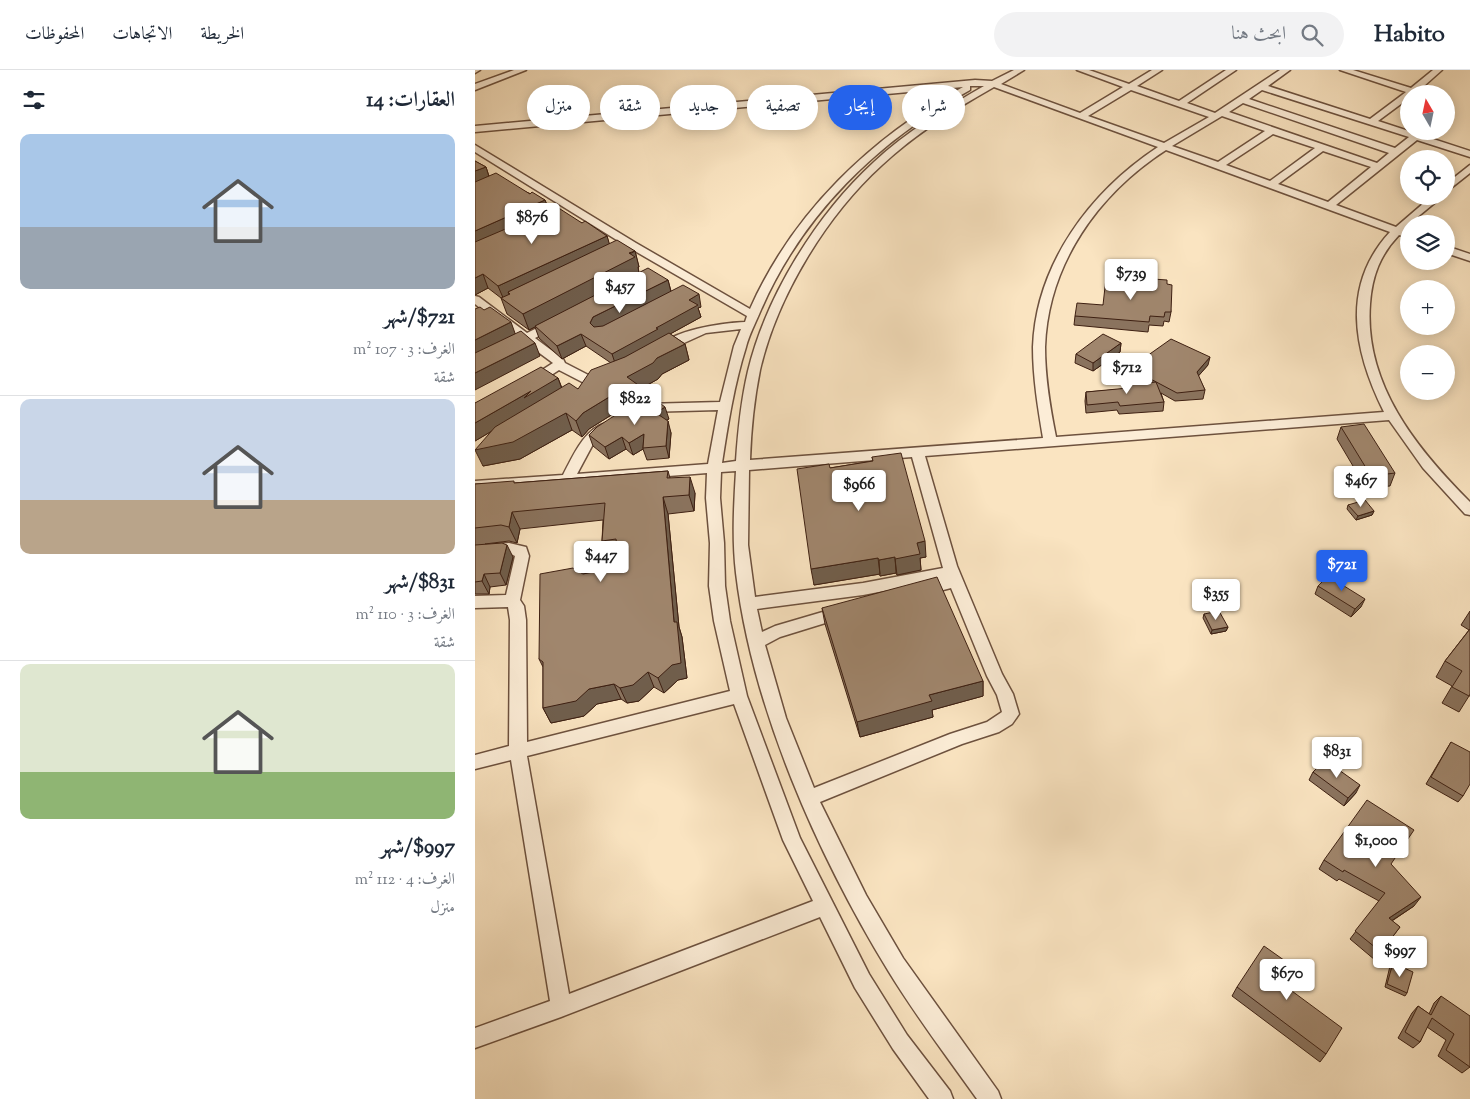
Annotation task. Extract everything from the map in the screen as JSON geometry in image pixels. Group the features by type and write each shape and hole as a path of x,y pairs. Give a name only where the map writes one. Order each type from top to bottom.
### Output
{"street":[{"path":"475,80 501,70"},
{"path":"475,87 521,70"},
{"path":"942,1099 900,1042 862,982 792,840 739,696 722,621 717,586 717,543 713,498 715,468 725,406 740,346 780,262 799,231 845,178 891,137 975,83 1020,70"},
{"path":"1081,70 1180,104 1272,130 1377,166"},
{"path":"1083,116 1129,86 1158,70"},
{"path":"1180,104 1233,70"},
{"path":"1051,443 1040,378 1040,345 1043,315 1052,278 1059,258 1071,237 1104,197 1142,162 1242,100 1286,70"},
{"path":"1344,70 1400,90"},
{"path":"1420,85 1438,70"},
{"path":"995,76 1083,116 1400,232"},
{"path":"990,1099 912,991 884,946 827,837 810,798 774,705 757,642 743,572 740,521 748,402 761,350 781,298 815,238 838,207 875,166 995,76"},
{"path":"475,129 975,83"},
{"path":"1261,87 1400,132"},
{"path":"1242,100 1396,152"},
{"path":"1370,123 1400,100"},
{"path":"1219,165 1272,130"},
{"path":"1329,206 1411,140"},
{"path":"1425,140 1470,154"},
{"path":"1272,184 1322,147"},
{"path":"475,148 513,176 574,208 628,247 668,265 694,286 751,320"},
{"path":"1455,181 1470,168"},
{"path":"1420,215 1429,205"},
{"path":"556,216 574,208"},
{"path":"1400,236 1374,261 1363,306 1363,332 1367,357 1377,385 1392,416 1415,451 1438,479 1470,510"},
{"path":"1455,252 1470,258"},
{"path":"651,274 668,265"},
{"path":"475,300 528,338 557,361 558,365 596,381 575,392"},
{"path":"475,364 564,318"},
{"path":"649,356 684,336 703,329 751,320"},
{"path":"521,385 532,382 558,365"},
{"path":"630,412 658,407 725,406"},
{"path":"475,486 1392,416"},
{"path":"567,478 587,443 595,434 618,419"},
{"path":"810,798 962,737 998,725 1011,714 1007,700 991,667 954,577 917,453"},
{"path":"475,551 509,548 521,551 522,556 512,601"},
{"path":"749,604 954,577"},
{"path":"757,642 775,632 954,577"},
{"path":"863,589 865,605"},
{"path":"475,602 505,600 512,601 516,606 518,620 517,752 561,1007"},
{"path":"475,762 739,696"},
{"path":"475,1038 824,906"}],"building":[{"path":"475,161 486,167 475,171"},
{"path":"496,173 530,194 532,192 545,200 475,231 475,182"},
{"path":"557,207 582,223 585,221 607,236 498,286 483,274 475,278 475,242"},
{"path":"617,240 635,251 629,253 635,257 523,314 501,298 510,294 508,292"},
{"path":"648,268 668,280 593,317 590,323 594,327 603,326 683,285 699,294 689,300 698,305 612,354 581,334 557,346 535,326"},
{"path":"1106,278 1167,280 1167,284 1172,285 1171,312 1165,312 1164,317 1150,316 1149,322 1075,316 1077,303 1103,305"},
{"path":"480,307 484,310 490,307 511,322 475,340 475,309"},
{"path":"521,331 535,343 475,373 475,353"},
{"path":"669,333 685,344 657,358 653,363 627,377 641,387 619,391 583,413 576,421 566,413 513,442 475,450 495,427 569,383 578,389 591,370 625,357"},
{"path":"1103,334 1121,343 1093,363 1076,354"},
{"path":"1171,339 1210,357 1197,372 1205,390 1177,393 1130,368"},
{"path":"541,367 558,378 475,423 475,403"},
{"path":"1156,382 1164,402 1120,406 1118,402 1087,405 1086,392 1128,388 1126,385"},
{"path":"657,401 665,407 656,413 668,421 666,446 643,448 644,434 629,443 622,437 605,447 589,435 597,427 631,405"},
{"path":"1364,424 1395,473 1371,476 1341,427"},
{"path":"901,453 925,541 917,543 920,554 895,559 895,557 879,560 878,558 811,569 797,469 829,464 830,468 873,461 872,457"},
{"path":"668,471 667,478 690,477 689,495 663,497 674,622 677,622 681,663 672,665 658,678 648,672 633,685 620,688 614,684 589,689 576,701 543,708 543,662 539,659 540,574 573,568 583,574 609,569 619,561 616,539 602,541 605,503 512,512 509,527 501,525 475,528 475,484 514,481 514,483"},
{"path":"1365,500 1374,511 1358,516 1348,505"},
{"path":"502,543 507,545 500,573 484,574 482,581 475,582 475,545"},
{"path":"1328,576 1365,599 1355,609 1318,586"},
{"path":"937,577 983,681 929,695 932,701 857,722 822,608"},
{"path":"1219,611 1228,627 1212,630 1204,614"},
{"path":"1470,629 1469,696 1452,687 1462,671 1445,661"},
{"path":"1451,742 1470,752 1470,784 1463,796 1431,777"},
{"path":"1325,760 1360,785 1348,798 1313,772"},
{"path":"1367,800 1414,830 1391,864 1421,897 1389,918 1400,927 1381,952 1355,931 1385,893 1344,870 1343,872 1324,860"},
{"path":"1264,946 1288,963 1277,980 1342,1028 1326,1054 1237,987"},
{"path":"1393,963 1413,972 1407,993 1387,984"},
{"path":"1441,996 1470,1016 1470,1067 1446,1050 1454,1034 1432,1018 1420,1042 1405,1032 1418,1006 1431,1015"}]}
